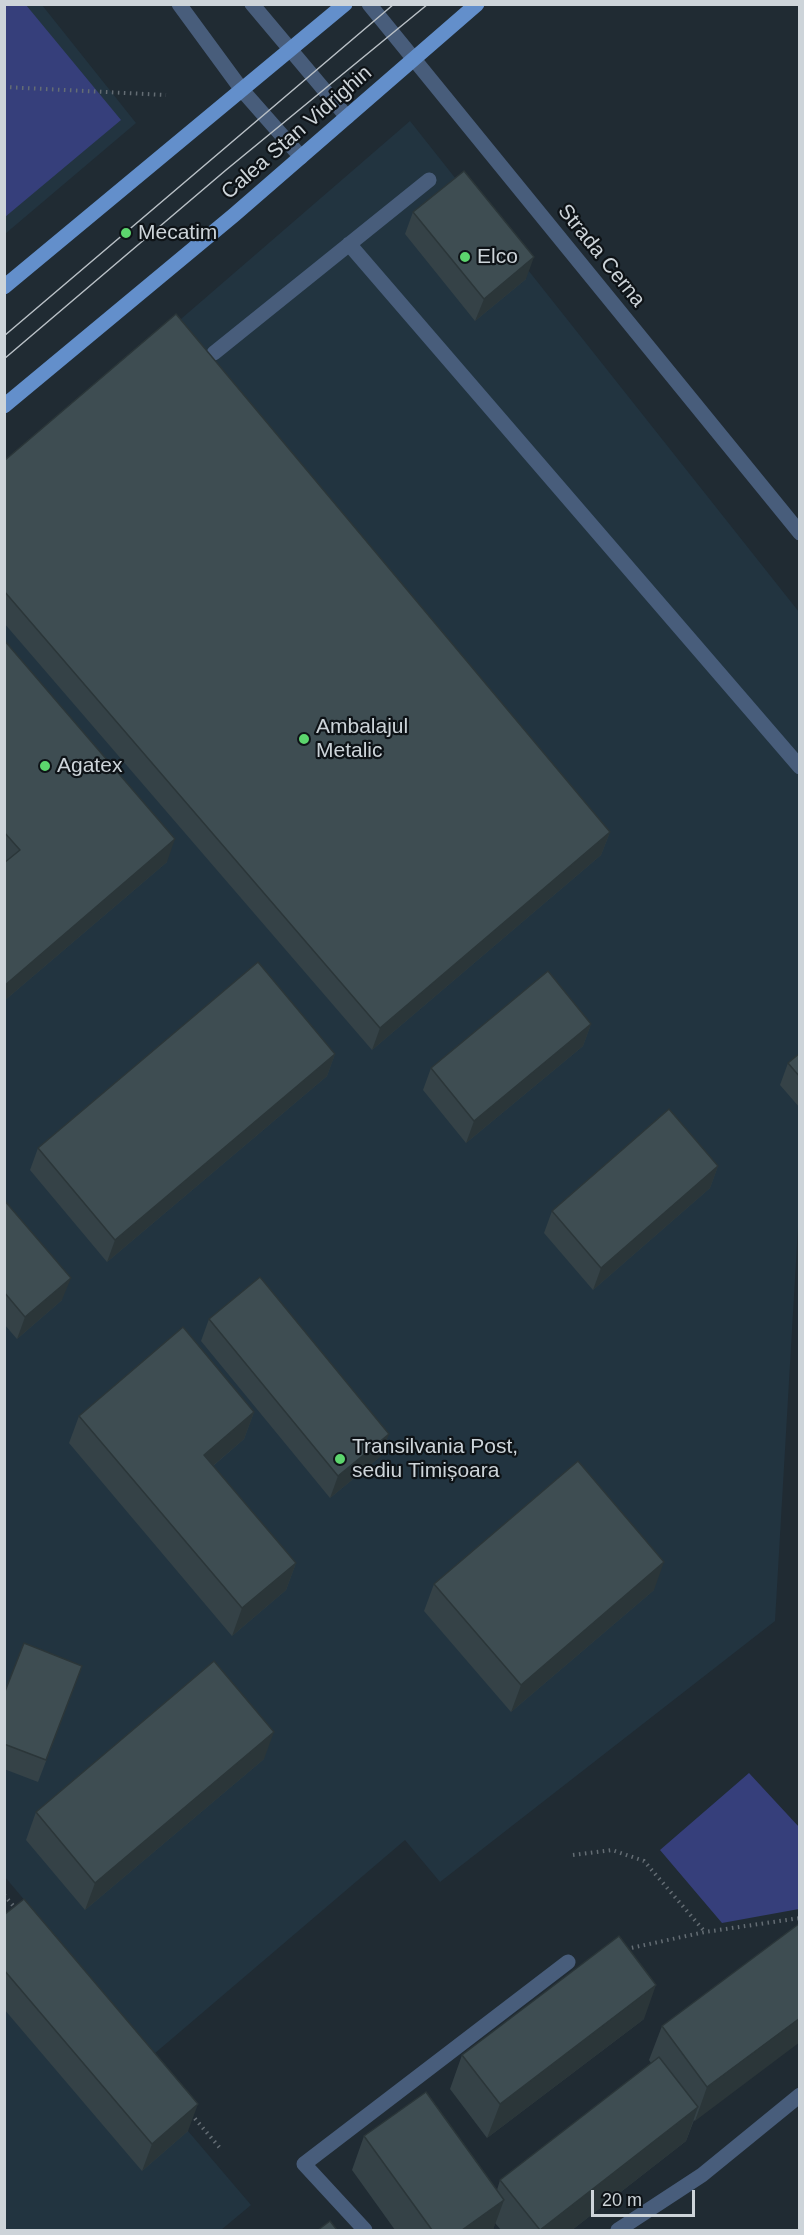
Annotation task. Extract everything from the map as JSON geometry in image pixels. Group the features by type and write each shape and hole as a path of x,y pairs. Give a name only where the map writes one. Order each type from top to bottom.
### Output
{"main road":[{"path":"4,287 345,4"},
{"name":"Calea Stan Vidrighin","path":"4,406 301,157 477,4"}],"street":[{"path":"179,4 242,90 301,157"},
{"path":"252,4 347,117"},
{"name":"Strada Cerna","path":"369,4 800,533"},
{"path":"214,353 429,180"},
{"path":"349,244 800,767"},
{"path":"366,2230 303,2164 568,1962"},
{"path":"618,2230 702,2175 800,2095"}],"path":[{"path":"4,87 166,95"},
{"path":"573,1855 612,1850 644,1862 705,1932"},
{"path":"4,1895 20,1913"},
{"path":"625,1949 705,1932 800,1918"},
{"path":"189,2112 220,2148"}],"shaded area":[{"path":"5,4 26,5 121,120 5,217"},
{"path":"5,5 42,5 136,123 5,234"},
{"path":"410,121 799,612 800,1193 775,1621 440,1882 405,1840 154,2054 5,1877 4,472"},
{"path":"749,1773 799,1827 799,1909 722,1923 660,1850"},
{"path":"4,1915 251,2205 221,2230 5,2230"}],"building":[{"name":"Elco","path":"464,171 534,257 484,299 413,212"},
{"name":"Ambalajul Metalic","path":"176,314 610,832 380,1028 4,591 4,461"},
{"name":"Agatex","path":"4,640 175,839 4,986 4,863 20,850 4,832"},
{"path":"258,962 335,1054 115,1240 38,1148"},
{"path":"548,971 591,1024 474,1121 431,1068"},
{"path":"800,1053 800,1077 788,1063"},
{"path":"669,1109 718,1166 601,1268 552,1211"},
{"path":"4,1200 71,1278 25,1317 4,1292"},
{"path":"260,1277 389,1434 338,1476 209,1319"},
{"path":"183,1327 254,1412 204,1455 296,1563 242,1608 79,1416"},
{"path":"578,1461 664,1562 521,1685 434,1584"},
{"path":"24,1643 82,1666 46,1760 4,1744 4,1694"},
{"path":"214,1661 274,1732 95,1883 36,1812"},
{"path":"24,1899 198,2104 152,2144 4,1970 4,1915"},
{"path":"800,1923 800,2018 707,2087 662,2026"},
{"path":"619,1936 656,1985 500,2104 462,2055"},
{"path":"659,2057 698,2107 540,2230 500,2180"},
{"path":"426,2092 504,2200 462,2230 432,2230 364,2136"},
{"path":"330,2221 337,2230 318,2230"}],"tram line":[{"path":"4,336 394,4"},
{"path":"4,359 226,170 428,4"}],"place":[{"name":"Mecatim","path":"126,233"},
{"name":"Elco","path":"465,257"},
{"name":"Ambalajul Metalic","path":"304,739"},
{"name":"Agatex","path":"45,766"},
{"name":"Transilvania Post, sediu Timișoara","path":"340,1459"}]}
